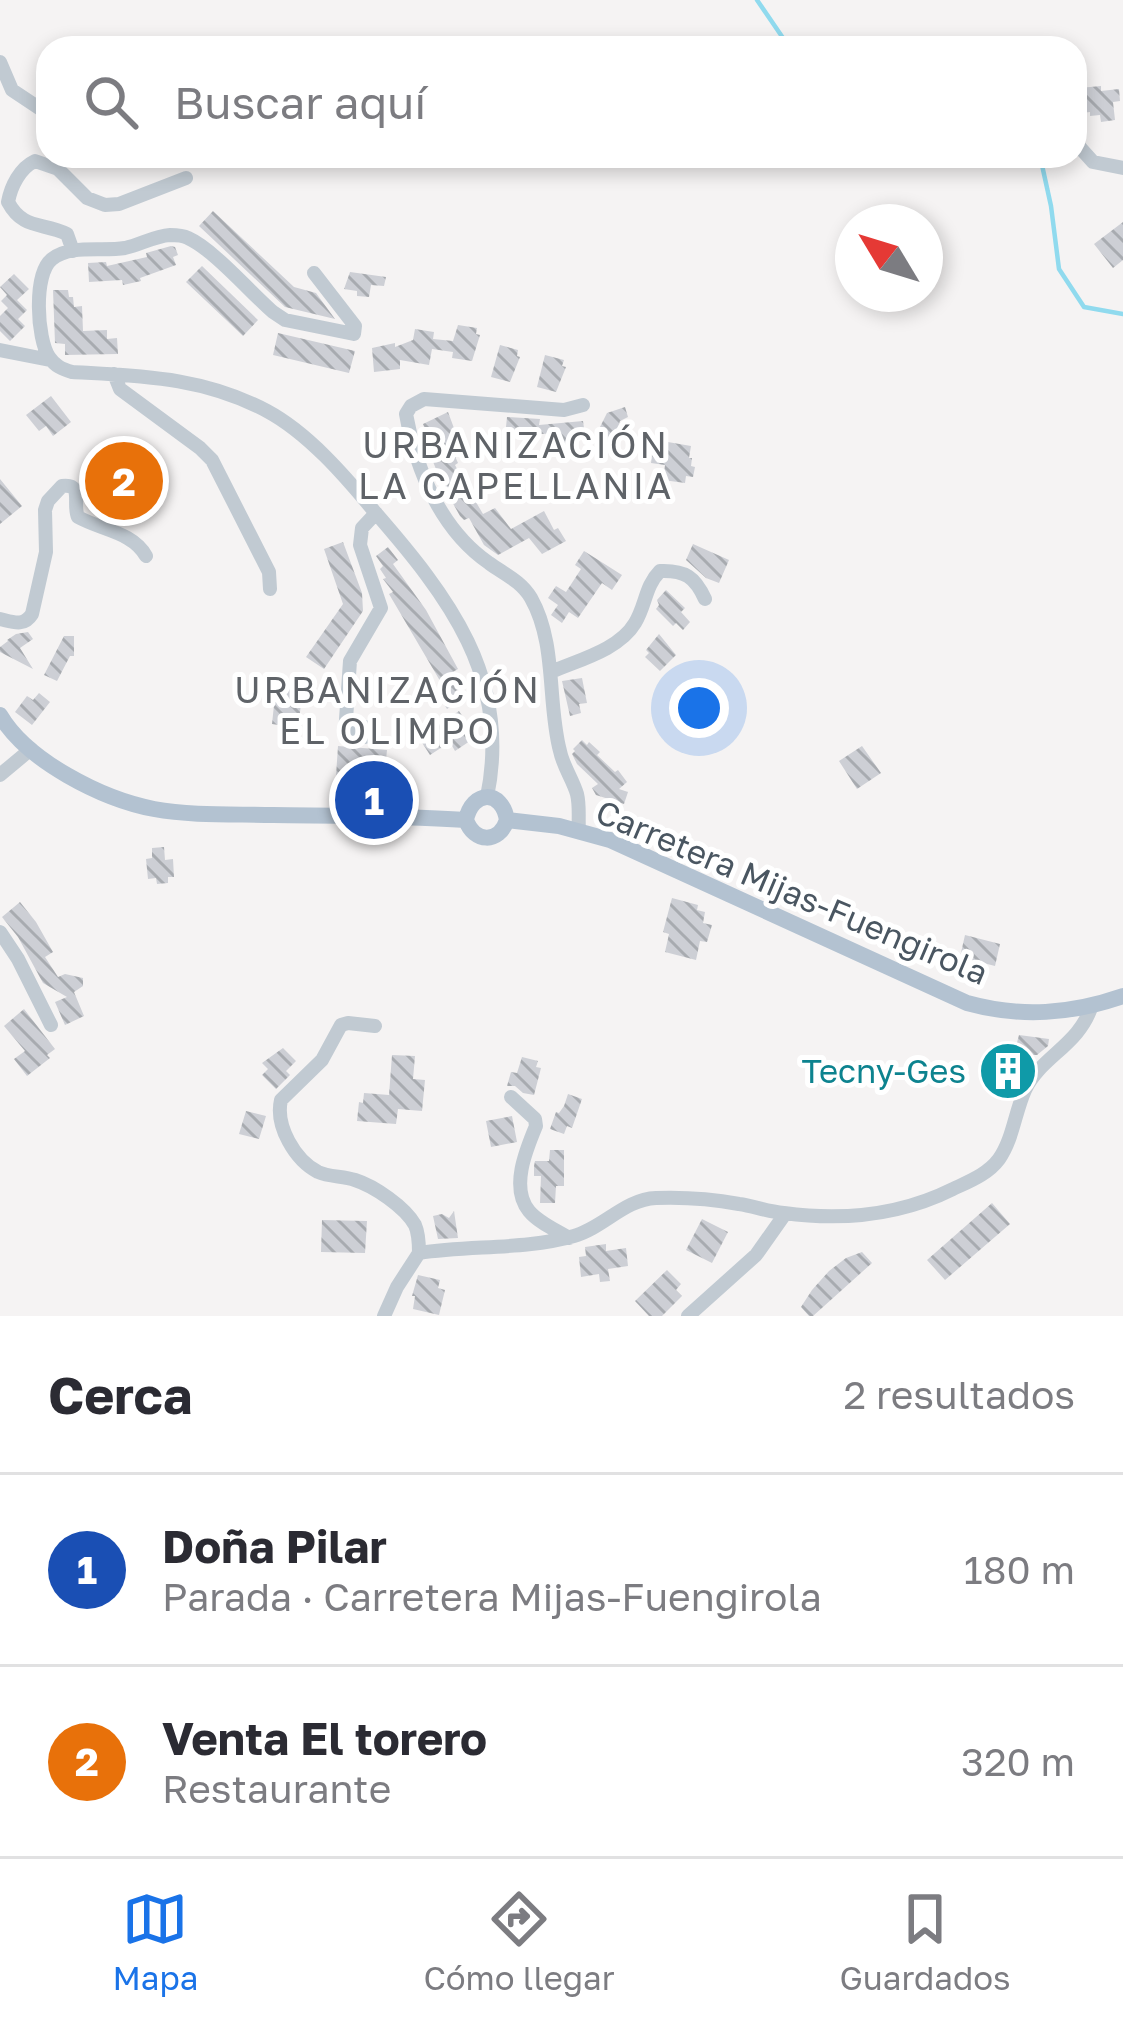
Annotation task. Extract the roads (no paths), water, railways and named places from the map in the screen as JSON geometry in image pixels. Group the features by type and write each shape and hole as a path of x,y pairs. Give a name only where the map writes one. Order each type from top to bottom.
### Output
{"main road":[{"path":"0,715 31,749 89,786 153,809 466,820"},
{"path":"487,797 500,802 507,820 502,832 483,838 471,832 466,813 474,801 487,797"},
{"name":"Carretera Mijas-Fuengirola","path":"507,820 579,831 648,856 967,1003 1024,1014 1123,996"}],"street":[{"path":"0,62 12,90 36,106"},
{"path":"1087,155 1093,161 1123,168"},
{"path":"36,161 26,165 8,202 16,217 67,234 73,251"},
{"path":"53,168 87,198 105,205 186,178"},
{"path":"314,273 355,326 354,334 285,320 186,237 172,235 126,248 73,251 51,260 41,276 42,344 57,367 72,372 173,379 212,387 271,413 330,462 453,610 485,682 493,738 487,797"},
{"path":"0,350 50,360"},
{"path":"114,374 120,389 212,460 269,572 270,589"},
{"path":"579,831 578,797 560,751 551,672 538,616 529,595 510,575 460,539 432,496 406,414 424,399 564,410 584,405"},
{"path":"0,619 19,623 32,614 46,552 45,510 54,491 62,486 75,488 78,517 131,538 146,556"},
{"path":"345,726 350,661 381,608 360,544 362,528 376,513"},
{"path":"551,672 614,644 633,627 649,582 661,571 677,570 689,577 705,599"},
{"path":"0,775 31,749"},
{"path":"0,932 51,1025"},
{"path":"419,1253 569,1238 652,1198 845,1217 928,1202 997,1162 1025,1088 1078,1035 1091,1005"},
{"path":"375,1026 341,1025 322,1060 281,1100 280,1120 312,1168 367,1185 415,1226 419,1253 384,1316"},
{"path":"511,1096 535,1119 536,1126 521,1176 523,1201 540,1221 569,1238"},
{"path":"688,1316 756,1255 785,1214"}],"waterway":[{"path":"757,0 782,36"},
{"path":"1043,168 1059,269 1084,307 1123,314"}],"place":[{"name":"Venta El torero","path":"124,481"},
{"name":"Doña Pilar","path":"374,800"},
{"name":"Tecny-Ges","path":"1008,1071"}],"district":[{"name":"URBANIZACIÓN LA CAPELLANIA","path":"516,466"},
{"name":"URBANIZACIÓN EL OLIMPO","path":"388,710"}]}
